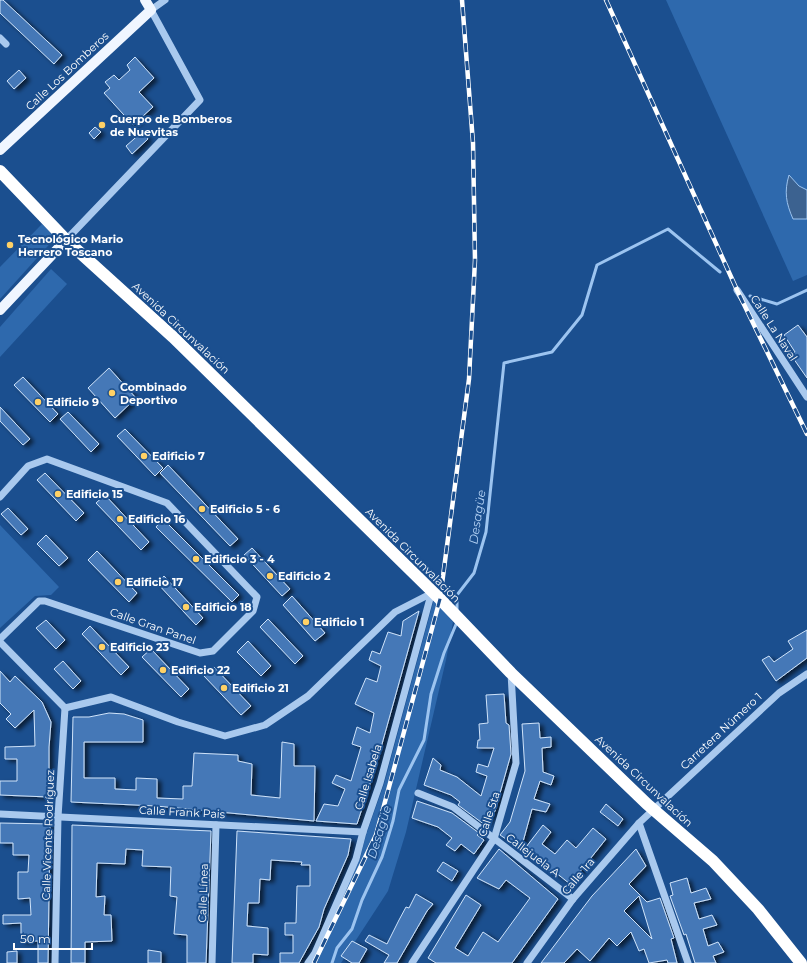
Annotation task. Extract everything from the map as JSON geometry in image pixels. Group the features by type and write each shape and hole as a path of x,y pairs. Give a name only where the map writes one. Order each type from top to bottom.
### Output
{"highway":[{"name":"Avenida Circunvalación","path":"0,171 66,240 173,337 457,616 510,673 653,809 713,861 758,909 801,963"}],"main road":[{"path":"145,0 150,10"},
{"name":"Calle Los Bomberos","path":"0,150 150,10"},
{"path":"0,310 66,240"}],"street":[{"path":"66,240 200,100 150,10 165,0"},
{"name":"Calle La Naval","path":"737,290 807,397"},
{"name":"Calle Gran Panel","path":"0,497 28,466 47,459 167,503 257,597 253,611 213,651 200,653 45,601 39,601 0,639"},
{"path":"0,642 65,708 111,697 178,722 225,736 265,725 308,696 395,612 432,592"},
{"name":"Calle Isabela","path":"308,963 315,953 356,859 363,832 380,783 432,592"},
{"name":"Calle 5ta","path":"414,962 494,840 516,763 510,673"},
{"name":"Carretera Número 1","path":"653,809 779,693 807,674"},
{"name":"Calle Vicente Rodríguez","path":"55,963 58,817 65,708"},
{"name":"Callejuela A","path":"418,793 453,807 494,840 573,899"},
{"name":"Calle 1ra","path":"527,963 573,899 653,809"},
{"name":"Calle Frank Pais","path":"0,814 363,832"},
{"path":"639,823 688,963"},
{"name":"Calle Línea","path":"212,963 216,825"}],"shaded area":[{"path":"666,0 807,0 807,275 793,281"},
{"path":"789,175 799,186 807,190 807,219 793,219 787,203 786,192"},
{"path":"42,224 56,237 0,299 0,267"},
{"path":"51,269 67,284 0,357 0,327"},
{"path":"0,525 59,587 51,595 35,596 0,628"},
{"path":"434,599 453,622 446,660 406,832 388,891 341,963 312,963 360,859 366,835 384,784"}],"building":[{"path":"0,0 3,0 62,55 54,64 0,13"},
{"path":"135,57 154,78 139,92 153,107 133,125 104,93 110,88 105,82 114,75 119,80 130,70 127,65"},
{"path":"19,70 26,78 14,89 7,81"},
{"path":"95,127 101,132 94,139 89,133"},
{"path":"142,132 148,139 132,154 126,146"},
{"path":"798,325 807,337 807,378 791,355 795,352 784,335"},
{"name":"Combinado Deportivo","path":"109,368 136,398 115,418 88,388"},
{"name":"Edificio 9","path":"23,377 58,414 50,422 14,385"},
{"path":"0,407 30,439 23,445 0,421"},
{"path":"68,412 99,444 91,452 60,419"},
{"name":"Edificio 7","path":"125,429 163,468 155,476 117,436"},
{"name":"Edificio 5 - 6","path":"168,465 238,539 230,546 160,473"},
{"name":"Edificio 15","path":"45,473 84,513 76,521 37,480"},
{"name":"Edificio 16","path":"105,495 149,542 141,550 96,503"},
{"path":"8,508 28,529 21,535 1,514"},
{"name":"Edificio 3 - 4","path":"163,519 239,595 232,602 156,527"},
{"path":"46,535 68,558 59,566 37,544"},
{"name":"Edificio 2","path":"252,548 290,589 282,596 244,555"},
{"name":"Edificio 17","path":"97,551 137,593 129,602 88,560"},
{"name":"Edificio 18","path":"164,576 203,618 196,625 157,583"},
{"name":"Edificio 1","path":"292,596 325,633 315,641 283,605"},
{"path":"419,611 377,762 357,824 316,821 324,804 338,806 345,789 332,783 336,775 351,781 361,747 352,744 357,727 370,733 374,713 355,704 366,678 377,682 381,666 369,660 372,651 380,654 388,632 401,636 403,621"},
{"path":"268,619 303,656 295,664 260,627"},
{"path":"46,620 65,640 56,649 36,628"},
{"name":"Edificio 23","path":"90,626 129,667 121,675 82,634"},
{"path":"807,630 807,658 776,681 762,660 769,656 774,662 793,649 788,641"},
{"path":"248,641 271,666 261,676 237,652"},
{"name":"Edificio 22","path":"151,649 189,689 181,697 142,657"},
{"path":"63,661 81,681 73,689 54,669"},
{"name":"Edificio 21","path":"214,667 251,706 241,715 204,676"},
{"path":"0,671 10,682 15,676 42,702 51,722 49,747 49,797 0,795 0,781 17,781 17,759 5,759 5,747 35,746 34,710 15,728 6,719 11,714 0,703"},
{"path":"504,694 506,723 509,725 511,754 495,811 485,825 458,805 460,802 451,795 424,785 433,758 441,765 440,770 457,777 481,796 487,776 476,772 478,764 488,767 494,748 477,748 478,740 480,740 479,724 488,723 486,695"},
{"path":"109,713 124,714 143,720 143,742 84,742 84,778 115,778 115,789 136,790 136,778 157,779 157,798 183,799 183,786 192,786 194,753 238,755 238,761 252,764 251,795 280,798 282,742 294,744 294,766 315,766 314,821 156,806 71,802 73,717 89,717"},
{"path":"539,723 540,738 551,737 551,747 542,748 543,772 554,776 551,785 540,781 534,799 550,804 546,812 532,809 521,849 500,835 510,822 525,771 522,724"},
{"path":"417,801 452,813 479,833 477,835 484,840 474,854 461,844 455,851 446,845 452,838 438,827 412,818"},
{"path":"606,804 623,819 618,826 600,812"},
{"path":"0,823 50,824 48,963 38,963 38,941 21,941 21,923 3,924 3,915 31,915 30,898 18,899 18,872 28,872 29,855 13,855 13,843 0,843"},
{"path":"72,825 211,831 206,963 187,963 187,935 174,934 177,897 170,896 171,867 142,866 143,850 126,849 125,864 97,863 96,897 105,896 104,915 111,915 112,941 85,942 85,963 71,963"},
{"path":"543,825 551,832 542,844 555,854 567,840 576,848 593,828 606,839 570,884 555,872 553,874 523,851"},
{"path":"237,831 351,839 348,855 324,909 319,927 299,963 280,963 280,953 293,953 293,935 285,935 285,923 296,923 297,886 310,886 310,865 301,865 302,862 271,860 270,880 260,879 259,903 248,903 247,926 268,928 268,955 253,954 253,963 232,963"},
{"path":"499,849 558,899 512,963 436,963 428,958 466,895 481,905 455,948 468,956 483,932 498,942 530,898 506,880 499,889 477,878"},
{"path":"636,849 646,866 629,884 647,902 660,898 674,938 671,939 677,963 668,963 667,960 649,963 644,949 639,951 631,932 617,946 609,938 590,961 577,949 564,963 541,963 592,896","holes":["639,896 652,939 624,911"]},
{"path":"443,862 458,871 452,881 437,871"},
{"path":"687,878 691,893 706,888 711,899 694,903 699,919 712,915 717,925 703,929 708,946 718,942 724,952 713,956 716,963 695,963 686,934 684,935 670,896 673,895 670,883"},
{"path":"416,894 433,904 427,911 397,963 384,963 389,955 365,941 369,935 387,944 406,907 409,908"},
{"path":"352,941 367,949 359,963 352,963 341,956"},
{"path":"148,950 161,952 161,963 148,963"},
{"path":"17,951 17,963 7,963 7,952"}],"waterway":[{"name":"Desagüe","path":"457,611 457,595 474,573 486,532 504,363 552,352 582,315 597,265 668,229 720,272"},
{"name":"Desagüe","path":"750,296 777,304 807,290"},
{"name":"Desagüe","path":"332,963 337,948 352,929 362,900 382,857 393,821 399,790 424,740 431,694 444,653 457,622"}],"railway":[{"path":"314,963 376,835 440,599 469,379 475,260 473,143 462,0"},
{"path":"606,0 737,290 807,434"}],"place":[{"name":"Cuerpo de Bomberos de Nuevitas","path":"102,125"},
{"name":"Tecnológico Mario Herrero Toscano","path":"10,245"},
{"name":"Combinado Deportivo","path":"112,393"},
{"name":"Edificio 9","path":"38,402"},
{"name":"Edificio 7","path":"144,456"},
{"name":"Edificio 15","path":"58,494"},
{"name":"Edificio 5 - 6","path":"202,509"},
{"name":"Edificio 16","path":"120,519"},
{"name":"Edificio 3 - 4","path":"196,559"},
{"name":"Edificio 2","path":"270,576"},
{"name":"Edificio 17","path":"118,582"},
{"name":"Edificio 18","path":"186,607"},
{"name":"Edificio 1","path":"306,622"},
{"name":"Edificio 23","path":"102,647"},
{"name":"Edificio 22","path":"163,670"},
{"name":"Edificio 21","path":"224,688"}]}
